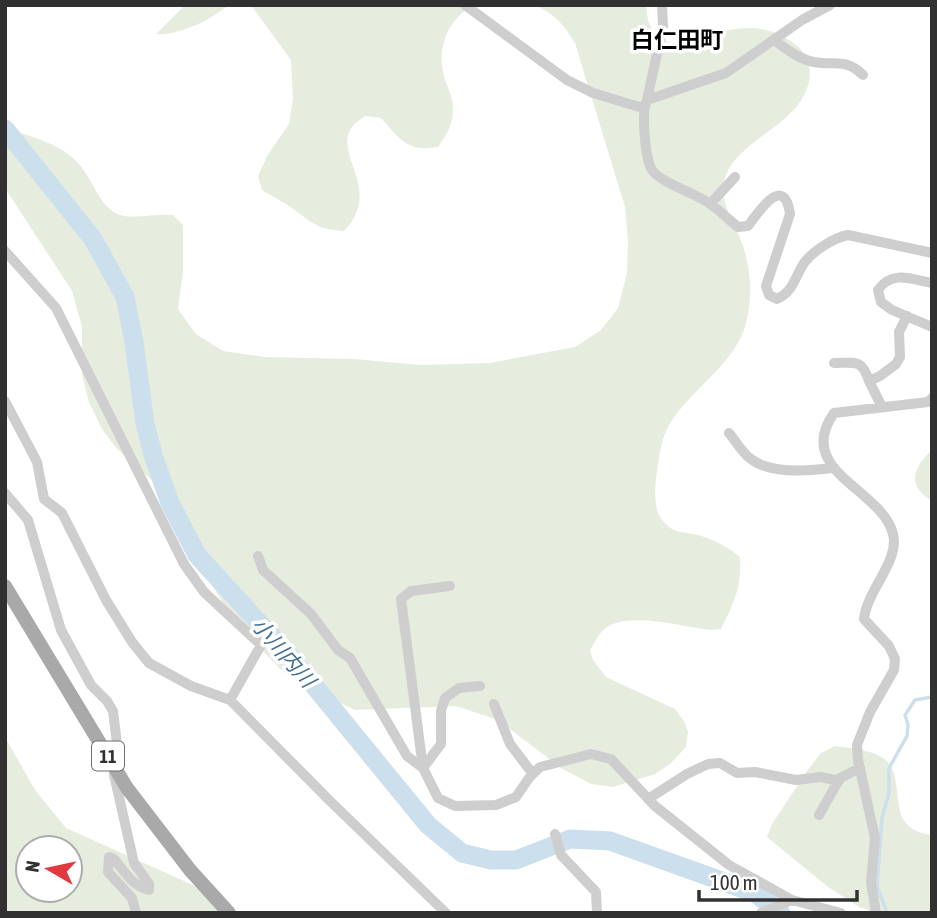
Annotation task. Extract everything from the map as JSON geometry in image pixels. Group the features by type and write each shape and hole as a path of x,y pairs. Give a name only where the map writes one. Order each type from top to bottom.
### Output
{"main road":[{"name":"11","path":"5,586 127,788 190,870 229,913"}],"street":[{"path":"465,5 567,80 593,93 645,104 726,73 802,20 830,5"},
{"path":"662,5 663,26 645,104 644,136 652,169 710,204 738,227 748,226 767,199 776,196 789,204 790,214 766,286 769,295 776,299 785,296 806,260 836,238 848,236 932,253"},
{"path":"774,40 795,55 812,62 843,63 855,67 863,75"},
{"path":"710,204 735,177"},
{"path":"5,251 56,308 184,564 204,592 261,645 230,699"},
{"path":"932,283 896,276 884,282 878,290 881,302 892,310 932,327"},
{"path":"869,381 896,364 900,357 899,332 908,316"},
{"path":"834,363 858,363 864,367 882,407"},
{"path":"876,913 871,882 875,838 857,745 864,726 894,670 895,659 889,646 864,619 865,605 894,551 894,537 888,518 832,468 824,443 826,425 834,413 928,402 932,398"},
{"path":"5,401 37,462 44,499 62,513 106,600 132,642 149,663 191,686 230,699 446,913"},
{"path":"729,433 751,459 771,466 800,472 832,468"},
{"path":"5,493 28,520 61,630 91,685 113,711 118,752 114,775 134,863 149,884 149,890 129,878 114,859 109,857 108,872 131,898 136,913"},
{"path":"258,556 262,570 311,614 338,650 349,658 407,756 423,768"},
{"path":"450,586 411,591 401,599 423,768 438,798 455,806 496,805 516,797 540,767 591,754 611,759 648,799 729,865 792,900 841,913"},
{"path":"423,768 441,744 441,711 445,698 459,688 480,686"},
{"path":"494,704 510,744 533,774"},
{"path":"648,799 708,764 720,763 737,773 755,772 796,780 821,777 839,781"},
{"path":"819,815 839,781 860,768"},
{"path":"555,834 561,855 596,892 597,913"},
{"path":"761,913 792,900"}],"shaded area":[{"path":"185,5 228,5 194,26 156,34"},
{"path":"251,5 475,5 454,21 443,45 442,69 453,112 449,128 438,147 419,148 405,143 381,118 365,116 352,127 348,149 359,187 359,201 355,216 344,231 316,225 262,190 258,176 267,156 289,124 293,99 291,60"},
{"path":"532,5 647,5 653,30 662,39 675,43 734,29 766,30 786,38 800,48 810,72 804,96 795,108 739,156 725,178 724,198 743,246 748,267 750,299 747,320 729,356 687,401 669,425 662,442 658,466 655,492 659,515 672,529 709,539 740,557 736,595 721,629 710,630 634,620 611,625 604,629 597,639 590,650 593,660 606,677 675,709 688,732 686,747 670,764 655,774 613,787 591,784 561,768 498,720 456,706 355,710 303,685 283,672 238,625 208,579 194,533 174,500 117,449 102,429 89,402 82,375 82,327 72,291 5,188 5,142 20,133 51,144 72,157 84,170 103,201 116,213 124,216 173,215 183,225 183,272 178,309 196,334 223,351 264,357 355,359 420,365 490,363 575,347 601,330 618,308 627,273 625,207 575,43 557,20"},
{"path":"932,450 932,501 918,489 915,476 920,463"},
{"path":"5,737 35,790 66,828 79,834 14,834 14,904 84,904 84,836 213,894 230,913 5,913"},
{"path":"835,746 870,752 888,762 896,782 902,815 907,824 917,831 932,835 932,913 876,913 859,907 828,887 767,837 772,824 807,771 821,753"}],"waterway":[{"name":"小川内川","path":"5,129 93,239 125,297 145,424 154,458 170,503 197,555 293,660 428,825 462,853 491,860 516,860 570,839 610,841 755,893 781,913"},
{"path":"887,913 877,886 882,818 889,793 889,768 907,736 905,715 915,700 932,697"}],"district":[{"name":"白仁田町","path":"677,40"}]}
